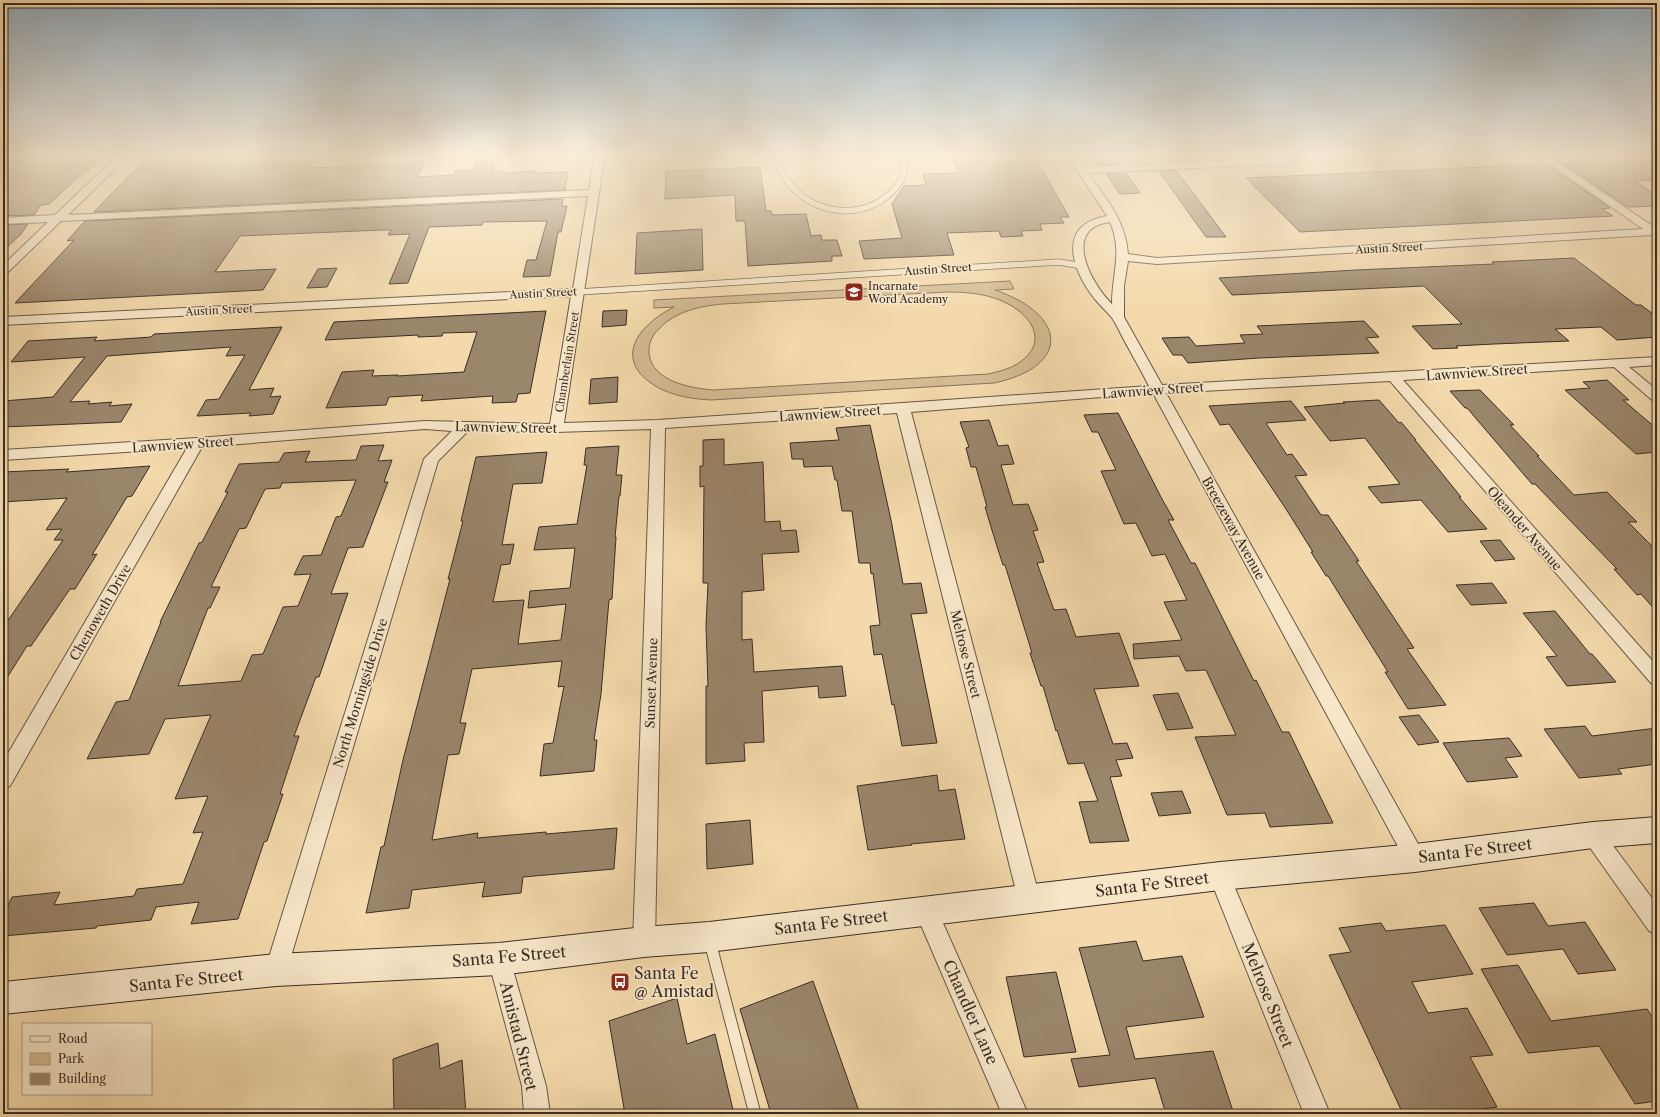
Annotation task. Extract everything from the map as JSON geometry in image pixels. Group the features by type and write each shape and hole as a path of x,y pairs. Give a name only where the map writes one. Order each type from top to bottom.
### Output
{"main road":[{"name":"Santa Fe Street","path":"3,998 276,970 499,959 644,942 709,937 1220,876 1415,858 1593,835 1657,830"}],"street":[{"path":"3,271 69,206"},
{"path":"3,221 322,206"},
{"name":"Chamberlain Street","path":"556,428 592,206"},
{"path":"1106,206 1114,218 1122,240 1123,257 1118,286 1118,317"},
{"path":"1617,206 1656,233"},
{"name":"Breezeway Avenue","path":"1114,218 1097,221 1087,227 1078,237 1077,247 1082,266 1096,292 1118,317 1415,858"},
{"name":"Austin Street","path":"1123,257 1157,261 1656,233"},
{"name":"Austin Street","path":"3,321 578,292"},
{"name":"Lawnview Street","path":"3,455 197,443 424,425 556,428 658,424 1158,389 1657,361"},
{"path":"1617,363 1657,397"},
{"name":"Oleander Avenue","path":"1393,377 1657,678"},
{"name":"Melrose Street","path":"903,408 1029,899"},
{"name":"Sunset Avenue","path":"644,942 658,424"},
{"name":"North Morningside Drive","path":"276,970 431,459 464,427"},
{"name":"Chenoweth Drive","path":"3,780 197,443"},
{"path":"1593,835 1657,924"},
{"name":"Melrose Street","path":"1220,876 1317,1114"},
{"name":"Chandler Lane","path":"926,911 1015,1114"},
{"name":"Amistad Street","path":"499,959 534,1086 537,1114"}],"lane":[{"path":"818,206 832,211 859,210 868,206"},
{"name":"Austin Street","path":"578,292 1059,262 1082,266"},
{"path":"709,937 755,1114"}],"green space":[{"path":"1010,281 1014,289 995,290 1019,300 1036,312 1047,325 1051,339 1048,352 1037,365 1020,375 994,383 704,400 690,398 663,390 643,377 635,366 633,355 635,344 641,333 661,314 674,307 654,308 654,300","holes":["947,292 972,293 988,296 1010,305 1024,315 1033,329 1035,336 1031,351 1016,365 988,374 713,390 684,385 665,377 652,364 649,354 649,347 652,337 665,323 689,310 706,306"]}],"building":[{"path":"3,206 40,206 34,215 3,216"},
{"path":"100,206 220,206 94,212"},
{"path":"408,206 567,206 561,232 558,232 550,276 523,277 527,260 536,260 547,221 483,222 482,225 429,227 408,283 389,284 410,234 388,235 391,230 382,230 240,236 215,272 276,269 263,290 15,303 74,240 67,241 85,221"},
{"path":"735,206 765,206 766,211 771,211 772,215 806,214 811,236 821,235 822,240 837,240 842,256 832,256 832,261 748,266 745,221 736,221"},
{"path":"893,206 1063,206 1069,217 1060,217 1064,223 1040,224 1042,230 1021,231 1023,236 1001,237 999,231 947,233 954,255 864,259 859,241 902,238"},
{"path":"1184,206 1203,206 1226,237 1206,237"},
{"path":"1274,206 1607,206 1610,208 1602,209 1613,216 1300,232"},
{"path":"1627,206 1653,206 1628,207"},
{"path":"28,224 21,234 3,251 3,225"},
{"path":"702,229 703,270 635,274 637,233"},
{"path":"1574,258 1636,305 1641,305 1657,317 1657,337 1617,340 1601,327 1555,329 1569,341 1456,346 1458,348 1433,349 1412,326 1462,324 1424,286 1232,295 1219,278 1494,264 1492,262"},
{"path":"337,268 327,287 307,288 318,269"},
{"path":"627,310 626,325 602,327 603,311"},
{"path":"546,311 530,393 518,394 516,402 492,403 493,396 421,401 423,395 389,397 386,405 326,408 342,372 374,370 372,376 398,375 397,376 464,372 477,332 443,333 442,336 418,337 418,335 325,340 334,322"},
{"path":"1364,321 1379,337 1366,338 1379,353 1259,358 1188,363 1182,355 1173,355 1162,338 1189,337 1196,346 1245,343 1240,335 1263,334 1257,326"},
{"path":"282,327 249,390 274,388 270,397 281,396 273,414 249,416 251,413 197,416 206,400 219,399 245,355 226,356 231,347 107,356 70,402 90,401 88,404 112,402 109,406 132,404 121,422 3,427 3,401 53,397 85,357 11,362 28,341 97,337 94,341 151,337 154,334"},
{"path":"618,377 617,402 589,404 591,379"},
{"path":"1607,380 1629,400 1623,400 1657,429 1657,452 1636,454 1565,390 1590,388 1583,382"},
{"path":"1480,390 1514,425 1510,425 1574,495 1607,492 1637,522 1628,522 1657,551 1657,612 1641,594 1637,595 1614,569 1617,569 1535,484 1532,484 1467,408 1465,408 1450,391"},
{"path":"1379,400 1399,423 1401,422 1461,497 1459,497 1487,529 1448,532 1421,500 1381,503 1368,487 1400,484 1365,438 1330,441 1304,407 1345,403 1343,402"},
{"path":"1291,401 1306,420 1266,423 1287,455 1292,454 1307,475 1295,476 1321,515 1328,515 1359,561 1356,561 1414,648 1407,649 1446,705 1408,709 1385,672 1388,672 1328,576 1326,576 1286,509 1229,424 1220,425 1209,406"},
{"path":"1118,413 1174,520 1168,520 1191,563 1195,563 1254,681 1256,680 1282,732 1289,732 1333,823 1270,827 1265,813 1227,815 1195,737 1236,735 1206,670 1186,671 1179,656 1134,659 1133,644 1182,640 1164,602 1187,600 1165,554 1152,556 1136,523 1124,524 1101,471 1116,470 1098,432 1092,432 1084,415"},
{"path":"989,420 998,446 1008,445 1014,464 1001,465 1013,505 1028,504 1038,530 1033,531 1044,562 1037,563 1054,610 1066,609 1076,637 1119,633 1139,686 1094,689 1113,744 1127,743 1133,758 1116,760 1122,776 1110,777 1129,841 1090,843 1079,802 1098,801 1084,763 1068,764 1057,730 1056,731 1043,686 1041,686 1030,653 1032,653 1005,565 1003,565 985,507 987,507 976,467 971,467 966,448 969,447 960,422"},
{"path":"870,425 891,520 903,584 921,583 927,613 911,614 937,743 902,746 882,654 874,655 870,626 880,625 873,573 871,574 870,563 859,563 852,511 842,511 837,480 835,480 832,466 804,467 803,459 792,459 790,443 839,440 836,428"},
{"path":"724,439 724,465 763,462 765,522 780,521 781,531 796,530 799,552 762,554 764,590 742,592 742,640 752,639 754,672 842,666 846,696 819,698 818,686 762,691 764,742 744,743 745,761 706,764 706,686 708,686 706,626 708,583 703,583 704,486 700,487 700,466 703,466 703,440"},
{"path":"384,445 378,461 392,460 384,482 388,482 363,547 348,548 331,594 348,593 319,677 316,677 294,736 299,736 280,794 283,794 267,841 264,842 238,919 191,924 199,902 156,907 151,920 97,926 96,928 3,936 3,916 12,897 60,892 54,905 134,896 137,889 183,884 203,832 193,833 208,796 175,799 211,715 165,719 149,754 87,759 116,702 129,700 160,622 199,543 202,542 228,492 225,492 239,464 279,462 284,453 310,451 305,462 356,460 361,446","holes":["356,480 341,516 336,517 321,555 303,556 294,575 311,574 298,606 283,607 263,654 252,655 241,681 178,686 208,608 210,608 220,587 211,587 239,529 246,528 265,489 280,488 282,483"]},
{"path":"619,446 616,475 622,475 615,537 612,599 609,600 601,694 594,740 597,740 594,771 540,776 544,744 553,743 564,686 558,687 562,661 472,669 460,723 466,723 459,754 448,755 432,840 478,833 477,838 617,828 614,869 523,877 521,893 482,897 485,882 412,890 409,908 366,913 381,847 384,846 403,760 450,579 448,579 463,521 461,521 476,457 547,452 542,483 513,484 502,545 514,544 510,564 501,565 493,602 524,600 518,644 561,640 566,604 528,608 530,591 570,588 575,548 534,550 539,527 577,524 587,465 584,465 586,448"},
{"path":"150,466 132,496 127,497 92,555 97,554 75,589 70,589 31,646 27,646 3,684 3,620 9,619 63,540 54,540 62,529 46,530 67,498 3,502 3,472 69,469 66,472"},
{"path":"1500,540 1515,559 1495,561 1480,541"},
{"path":"1492,583 1507,603 1471,605 1456,585"},
{"path":"1555,611 1590,654 1592,654 1616,682 1567,686 1546,657 1557,656 1523,613"},
{"path":"1178,693 1193,728 1167,730 1153,695"},
{"path":"1419,715 1439,742 1418,745 1399,717"},
{"path":"1585,726 1592,736 1657,728 1657,764 1618,769 1622,774 1579,778 1544,729"},
{"path":"1509,738 1522,756 1505,758 1518,777 1467,782 1443,743"},
{"path":"937,775 939,791 955,789 965,839 868,850 857,786"},
{"path":"1182,791 1191,813 1159,816 1151,793"},
{"path":"750,820 753,864 707,869 706,824"},
{"path":"1534,903 1548,926 1585,922 1616,970 1578,974 1563,949 1507,955 1479,908"},
{"path":"1381,923 1386,931 1445,925 1473,974 1412,982 1428,1013 1467,1008 1493,1055 1470,1057 1497,1107 1474,1110 1476,1114 1403,1114 1329,955 1351,952 1339,928"},
{"path":"1136,941 1143,961 1182,956 1204,1017 1126,1027 1135,1059 1213,1051 1234,1114 1166,1114 1155,1078 1079,1087 1071,1059 1110,1055 1079,948"},
{"path":"1518,965 1551,1021 1647,1009 1657,1024 1657,1101 1635,1104 1599,1046 1528,1053 1481,969"},
{"path":"1056,972 1076,1052 1024,1057 1006,977"},
{"path":"813,981 860,1114 771,1114 740,1009"},
{"path":"677,998 687,1044 715,1034 734,1114 625,1114 609,1021"},
{"path":"438,1043 440,1069 462,1060 466,1114 394,1114 393,1059"}],"place":[{"name":"Incarnate Word Academy","path":"854,292"},
{"name":"Santa Fe @ Amistad","path":"620,982"}]}
